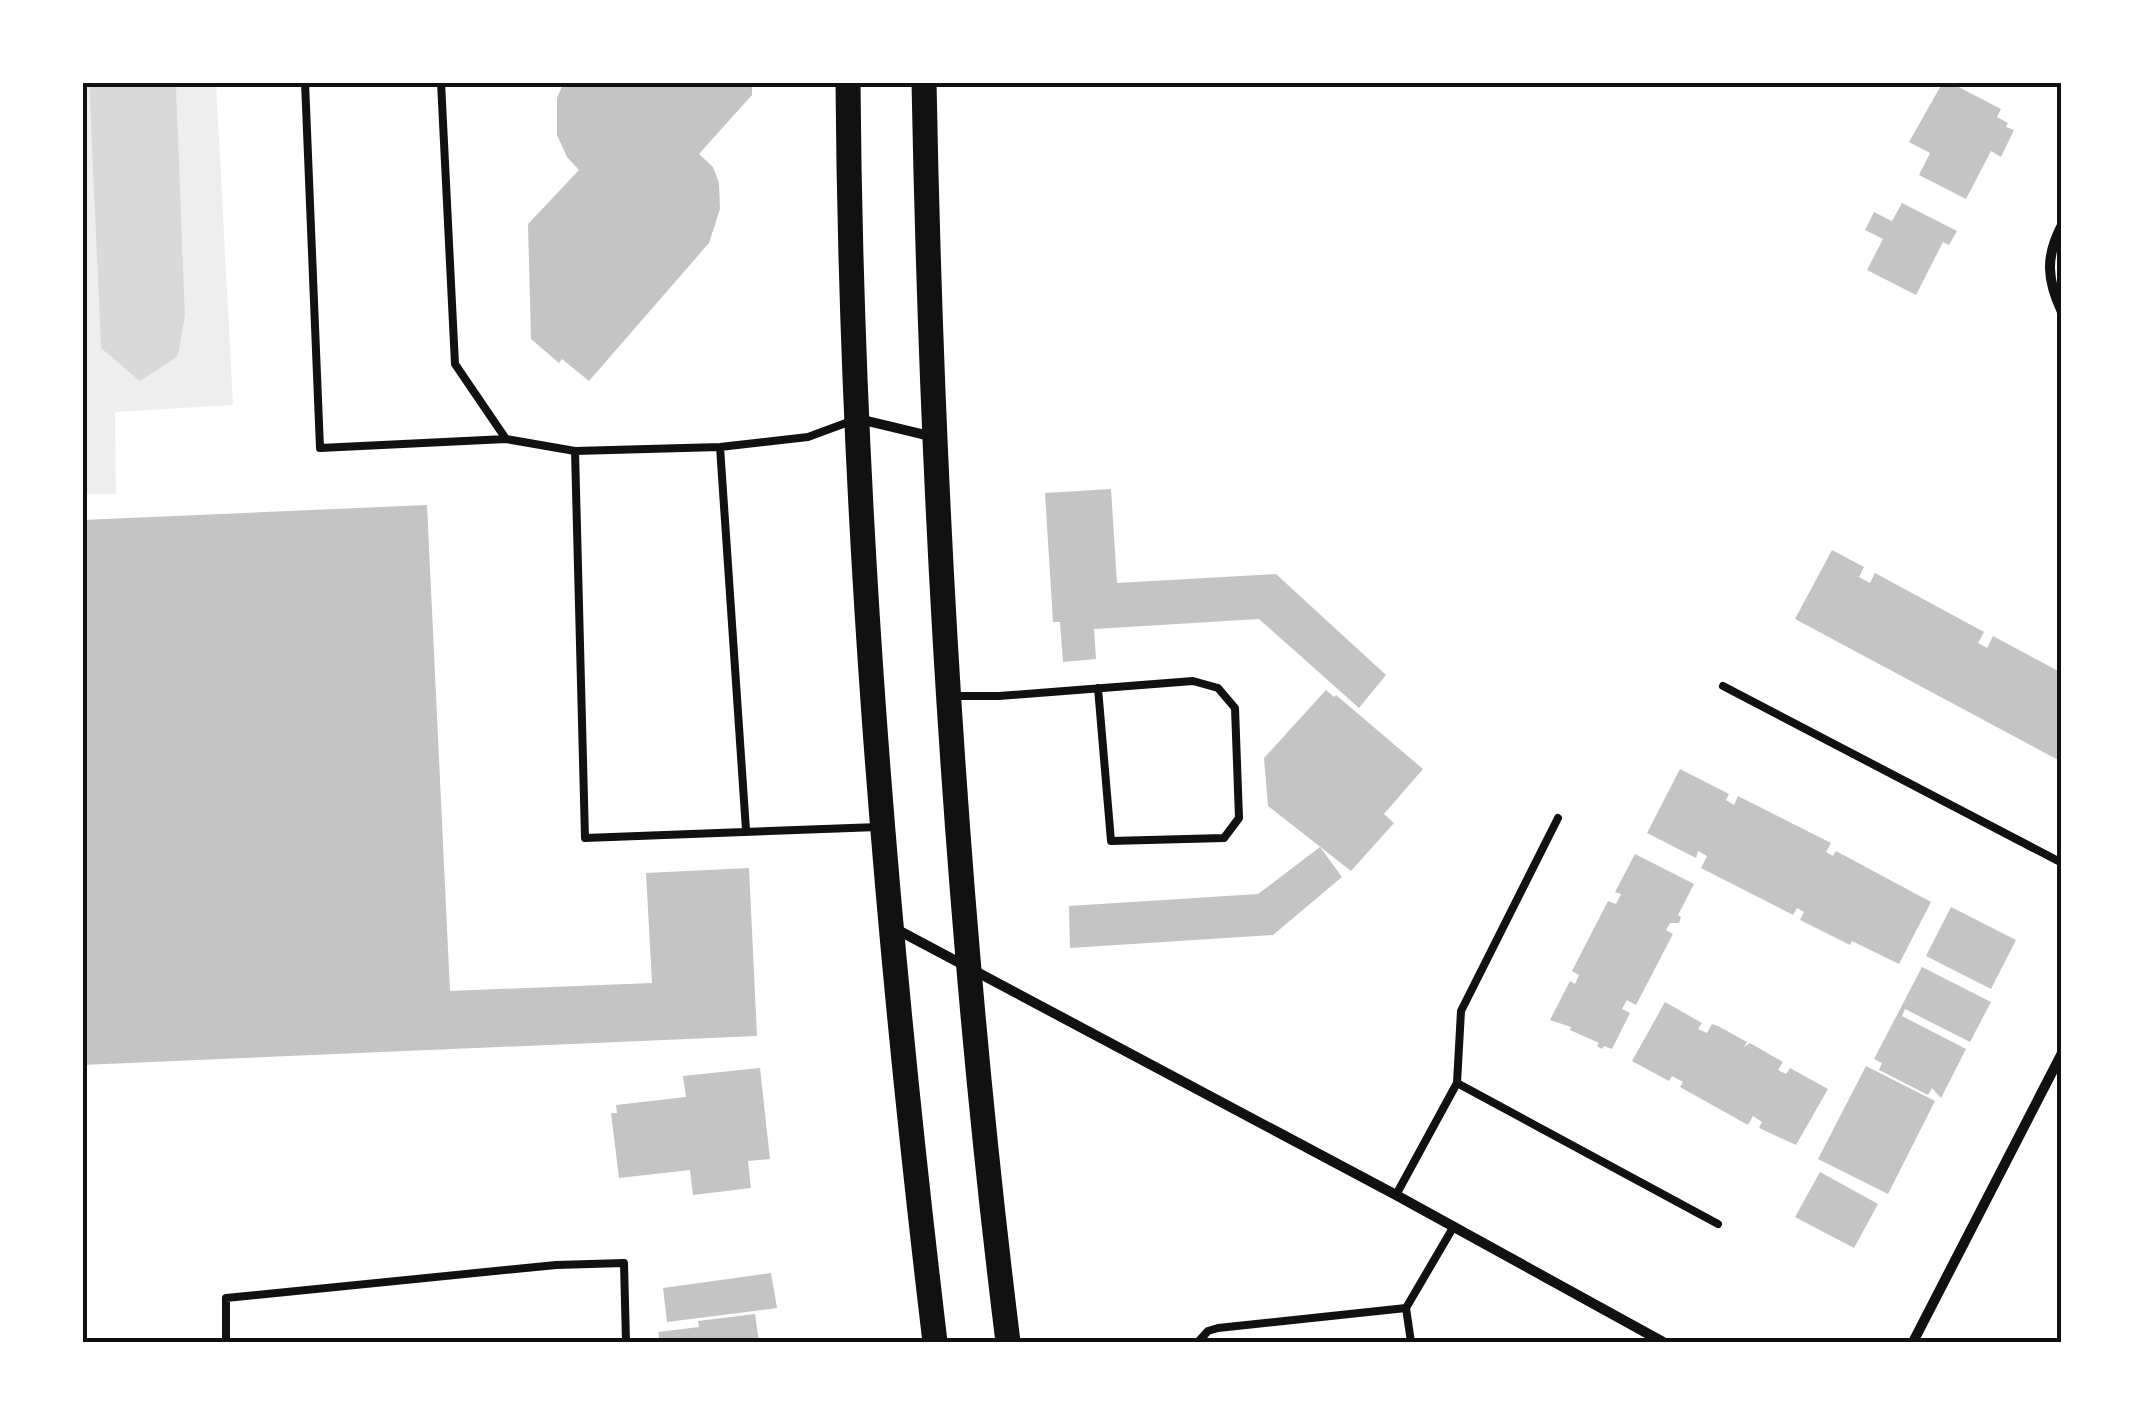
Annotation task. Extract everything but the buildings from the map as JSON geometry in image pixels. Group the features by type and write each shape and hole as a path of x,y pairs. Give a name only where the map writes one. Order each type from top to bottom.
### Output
{"main road":[{"path":"848,82 871,680 890,927 935,1342"},
{"path":"924,82 934,437 947,696 982,1123 1008,1342"}],"street":[{"path":"2062,225 2048,260 2050,288 2062,312"},
{"path":"858,419 934,437"},
{"path":"890,927 1454,1226 1663,1342"},
{"path":"1914,1342 2062,1053"}],"lane":[{"path":"304,82 320,448 506,439 575,452 720,447 808,437 858,419"},
{"path":"442,82 456,364 506,439"},
{"path":"720,447 746,830"},
{"path":"575,452 585,838 882,826"},
{"path":"947,696 1193,681 1218,688 1235,708 1239,818 1224,838 1112,841 1098,688"},
{"path":"1723,686 2062,864"},
{"path":"1396,1195 1457,1083 1461,1011 1558,818"},
{"path":"1457,1083 1718,1224"},
{"path":"1411,1342 1406,1308 1454,1226"},
{"path":"226,1342 226,1298 556,1265 624,1263 626,1342"},
{"path":"1198,1342 1218,1328 1406,1308"}],"shaded area":[{"path":"83,83 89,83 101,348 185,315 176,83 216,83 233,405 115,412 116,494 83,494"},
{"path":"89,83 176,83 185,315 178,356 140,381 101,348"}]}
